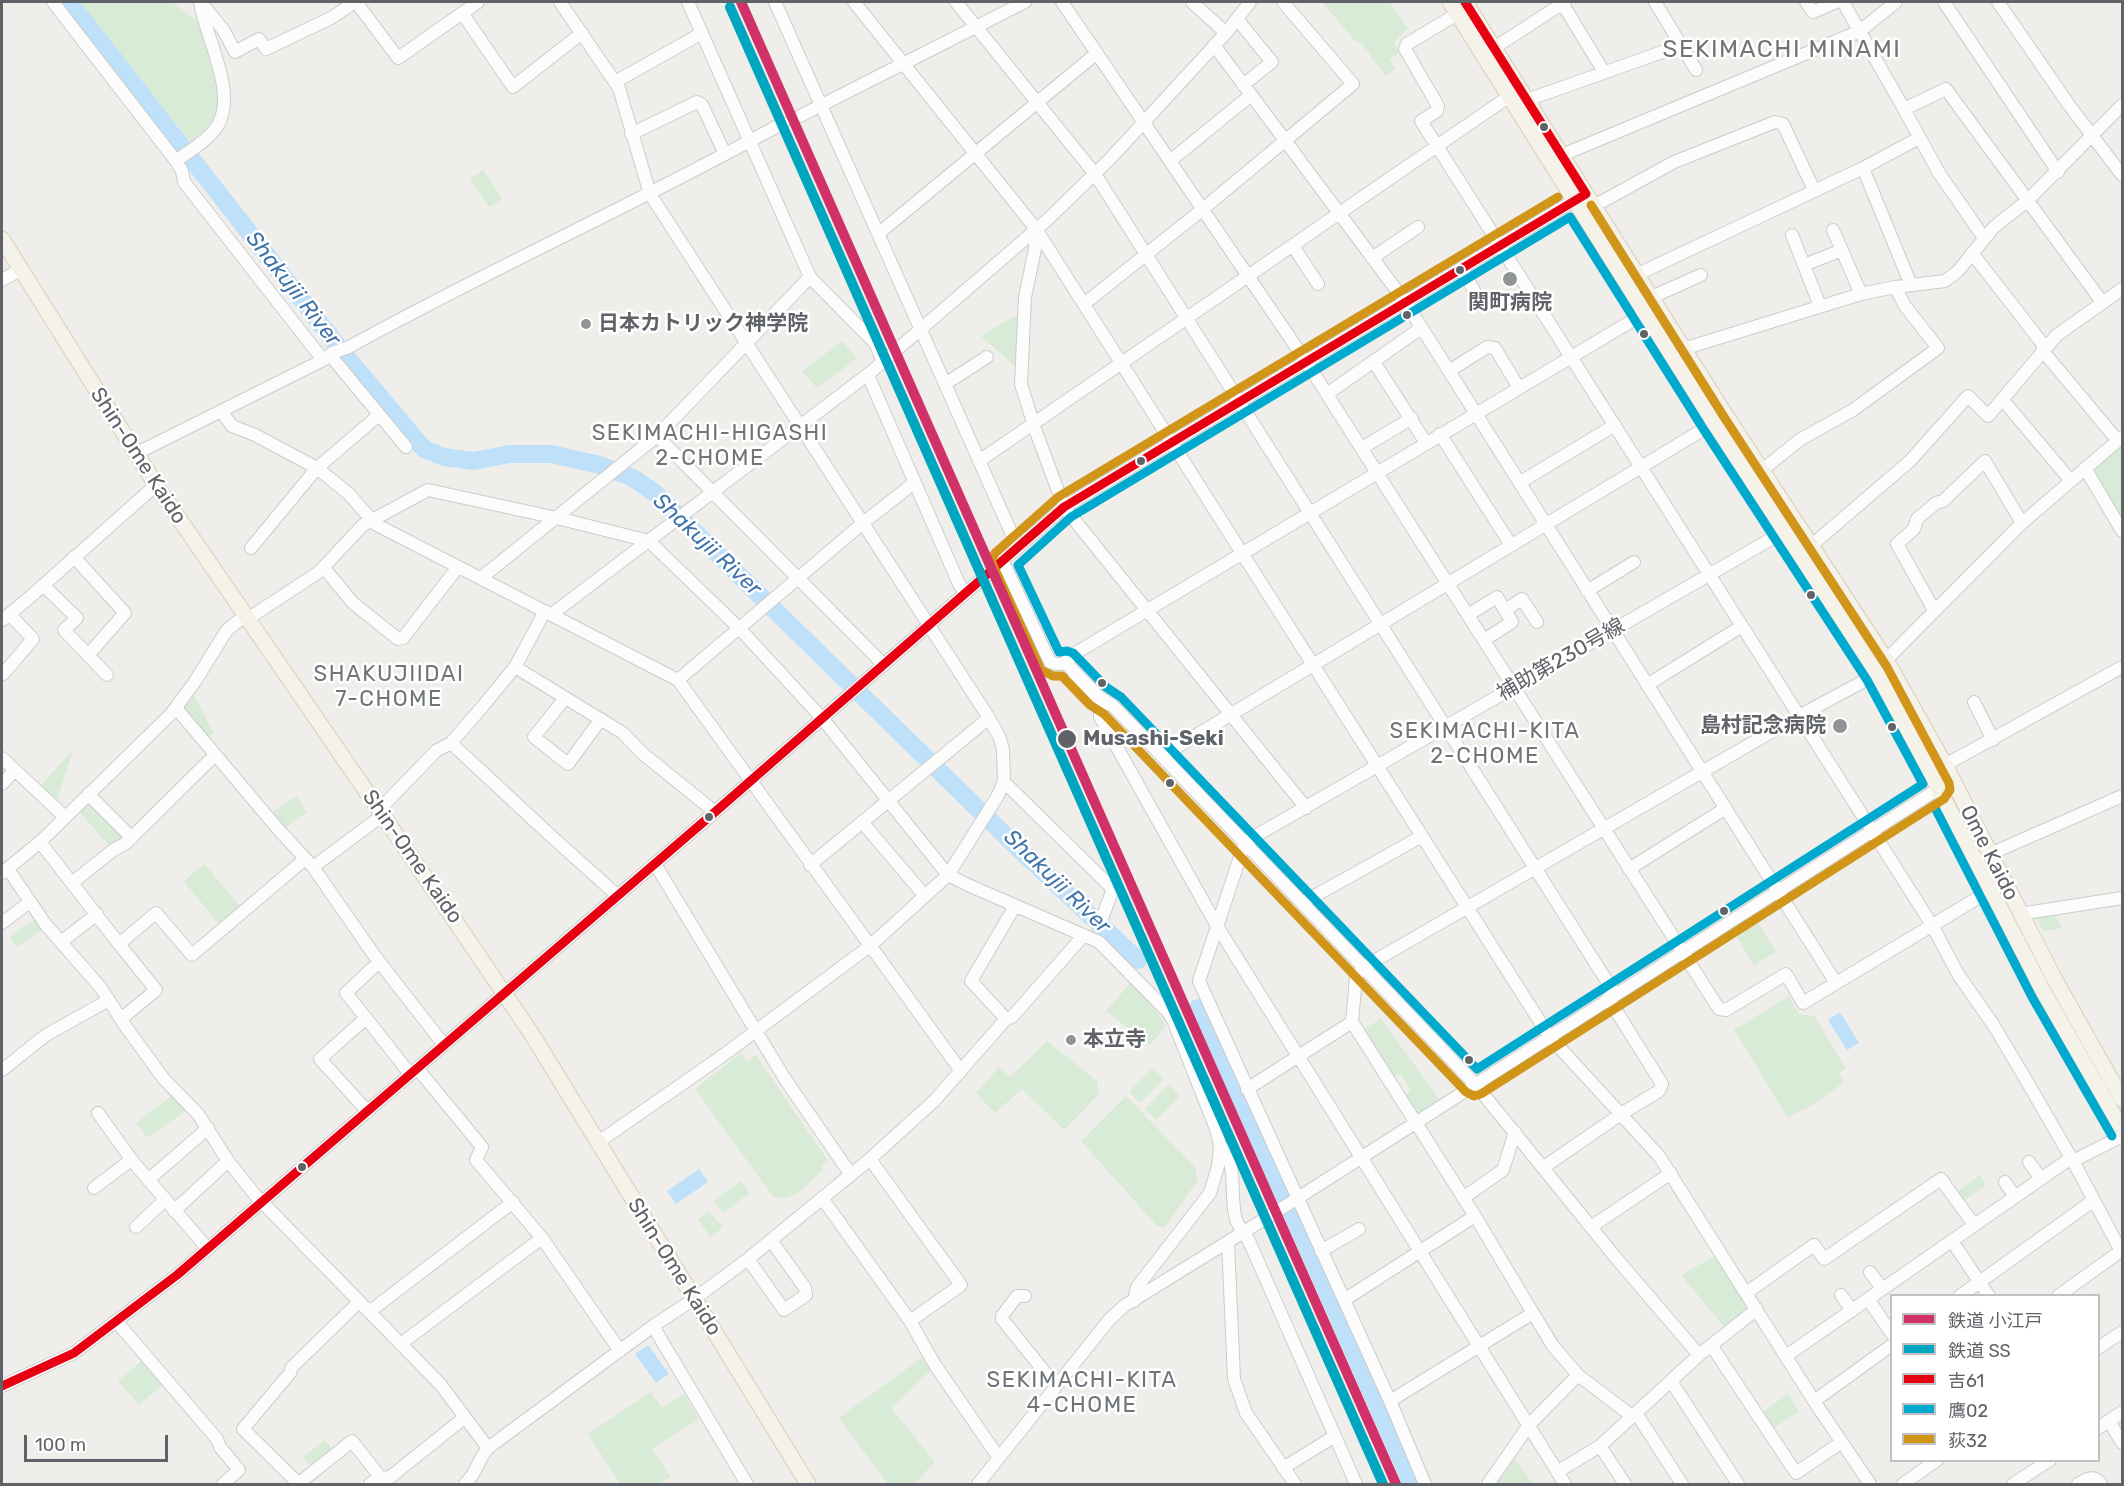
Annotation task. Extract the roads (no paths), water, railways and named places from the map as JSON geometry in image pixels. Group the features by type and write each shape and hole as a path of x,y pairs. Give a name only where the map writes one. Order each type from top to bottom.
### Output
{"main road":[{"name":"Ome Kaido","path":"1457,6 1494,48 1519,95 1585,200 1638,274 1683,349 1762,470 1791,528 1812,545 1886,660 1945,765 2060,990 2122,1098"},
{"name":"Ome Kaido","path":"1457,6 1562,155 1585,200"},
{"path":"1585,200 1645,313 1714,423 1791,528 1876,674 2043,991 2122,1130"},
{"name":"Shin-Ome Kaido","path":"2,239 135,454 504,993 808,1485"}],"street":[{"path":"53,2 176,161 182,171 184,182 406,447"},
{"path":"176,161 218,125 224,102 222,83 202,19 200,2"},
{"path":"200,2 224,31 235,52 259,39 266,49 331,18 355,2 398,58 478,2"},
{"path":"560,2 619,88 650,194 989,718 1000,738 1003,750 1004,782 948,875 870,946 757,1030 597,1143"},
{"path":"688,2 810,277 875,343 883,362"},
{"path":"775,2 1018,548"},
{"path":"854,2 1036,229 1549,1036 1659,1156 1870,1485"},
{"path":"956,2 1095,174 1536,868 1662,1084 1659,1091 1544,1167"},
{"path":"800,116 1025,2"},
{"path":"1062,2 1307,363 1719,1009 1726,1010 1786,974 1803,1003 1991,890"},
{"path":"1192,2 1226,33"},
{"path":"119,944 156,913 192,955 309,863 381,812 436,751 451,743 515,667 548,613 649,541 867,375 1036,229 1095,174 1226,33 1250,2"},
{"path":"1084,304 1353,84 1283,2"},
{"path":"1494,48 1564,2 1604,72"},
{"path":"1655,2 1695,70"},
{"path":"1806,2 1813,12 1836,2"},
{"path":"1843,2 1939,173 1984,238"},
{"path":"1562,155 1860,31 1896,2"},
{"path":"1944,2 2058,172"},
{"path":"1998,2 2122,175"},
{"path":"1457,6 1407,45 1405,49 1438,106 1437,111 1421,121 1932,925 1958,974 1994,1026 2094,1200 2122,1252 2061,1294"},
{"path":"462,13 513,87 582,33"},
{"path":"1170,161 1247,90 1272,62 1237,20"},
{"path":"615,82 702,33"},
{"path":"1214,45 1406,303 1836,983"},
{"path":"979,461 1436,146 1519,95 1604,72 1682,45"},
{"path":"878,234 1096,53"},
{"path":"1904,109 1946,89 2102,302"},
{"path":"631,134 697,102 702,105 725,154"},
{"path":"1683,349 1861,294 1945,280 1958,271 1984,238 2058,172 2122,105"},
{"path":"2,1386 74,1353 177,1275 655,864 1064,507 1501,246 1585,200 1674,162 1775,122 1783,124 1814,190"},
{"path":"135,454 459,287 650,194 783,123"},
{"path":"1638,274 1863,168 1919,138"},
{"path":"1863,168 1911,285"},
{"path":"1372,258 1418,226"},
{"path":"1036,229 1035,249 1025,297 1021,375 1034,424 1064,507 1306,808"},
{"path":"1833,230 1861,294"},
{"path":"1792,235 1820,306"},
{"path":"1293,246 1318,284"},
{"path":"1804,265 1842,250"},
{"path":"1886,660 2022,523 2120,439 2044,348 1972,253"},
{"path":"2,280 20,270"},
{"path":"1462,270 1481,302"},
{"path":"1652,297 1701,275"},
{"path":"481,578 657,436 810,277"},
{"path":"1762,470 1801,439 1853,410 1938,348 1905,306 1895,287"},
{"path":"1812,545 1910,461 1968,396 1988,416 2057,334 2122,289"},
{"path":"1645,313 1074,654 1069,667 1075,683 1084,696 1088,699 1103,700 1112,705 1474,1084 1699,1355"},
{"path":"1327,394 1421,328"},
{"path":"1449,371 1487,347 1495,348 1519,388"},
{"path":"945,384 987,357"},
{"path":"1374,362 1426,443"},
{"path":"867,375 959,584 966,593"},
{"path":"2002,399 2070,481"},
{"path":"221,411 232,426 255,435 317,468 349,494 370,521 678,680 961,1071"},
{"path":"251,548 317,468 379,415"},
{"path":"1362,448 1412,418"},
{"path":"1162,756 1714,423"},
{"path":"1519,483 1614,425"},
{"path":"1440,434 1511,545"},
{"path":"657,436 884,665"},
{"path":"1934,610 1897,544 1914,529 1917,519 1936,503 1943,501 1985,461 2022,523"},
{"path":"2085,468 2122,531"},
{"path":"678,680 863,523 914,483"},
{"path":"2,673 33,639 5,617 156,485"},
{"path":"488,1448 441,1385 262,1202 228,1161 198,1114 163,1078 110,1000 5,871 40,842 176,708 227,630 324,568 363,525 428,490 649,541 738,628 822,718 948,875 1100,942 1167,1011 1173,1020 1216,1129 1220,1145 1216,1176 1210,1192 1137,1287 1134,1301"},
{"name":"補助第230号線","path":"1245,842 1791,528"},
{"path":"74,557 125,613 88,655"},
{"path":"1587,591 1634,561"},
{"path":"1003,562 1050,662 1069,667"},
{"path":"324,568 353,603 398,639 403,638 458,567"},
{"path":"43,585 77,618 64,630 107,675"},
{"path":"1468,615 1497,597 1512,622 1484,640"},
{"path":"1505,610 1522,599 1537,622"},
{"path":"1647,685 1742,626"},
{"path":"515,667 623,733 642,753 715,812"},
{"path":"978,1485 1109,1320 1134,1301 1938,789 1945,765 2122,667"},
{"path":"1682,1485 1634,1415 1578,1375 1553,1346 1475,1216 1352,1022 1356,977 1362,968 1876,674"},
{"path":"565,698 534,737 568,764 601,719"},
{"path":"1103,700 1100,717 1216,926 1565,1485"},
{"path":"1974,702 1993,740"},
{"path":"176,708 309,863 379,962 444,1045"},
{"path":"810,865 989,718"},
{"path":"451,743 618,896"},
{"path":"72,883 132,838 215,755"},
{"path":"2,758 65,817"},
{"path":"2,784 15,770"},
{"path":"1004,782 1113,889 1102,918"},
{"path":"88,794 132,838"},
{"path":"1989,854 2122,796"},
{"path":"1629,869 1725,808"},
{"path":"862,822 925,896"},
{"path":"1302,903 1422,836"},
{"path":"40,842 156,990 121,1019"},
{"path":"1245,842 1198,981 1295,1199 1390,1401 1425,1485"},
{"path":"655,864 785,1079 851,1175"},
{"path":"2020,914 2122,898"},
{"path":"2,923 30,902"},
{"path":"1006,1019 971,981 1015,906"},
{"path":"61,942 97,914"},
{"path":"465,1485 473,1476 481,1457 488,1448 748,1259 870,1159 934,1101 1084,935"},
{"path":"379,962 345,993 482,1147 476,1160 542,1238 620,1351"},
{"path":"2,1070 46,1035 110,1000"},
{"path":"366,1018 320,1059 368,1112"},
{"path":"1247,1089 1352,1022"},
{"path":"98,1113 131,1160 208,1249"},
{"path":"148,1180 208,1128"},
{"path":"1463,1198 1503,1170 1515,1132"},
{"path":"1786,1356 2041,1179 2072,1160 2122,1136"},
{"path":"1220,1145 1229,1160 1236,1222 1244,1232 1356,1485"},
{"path":"870,1159 961,1285 910,1321"},
{"path":"94,1188 131,1160"},
{"path":"174,1211 228,1161"},
{"path":"2029,1162 2041,1179"},
{"path":"1591,1227 1671,1173"},
{"path":"1746,1293 1814,1245 1824,1259 1941,1179 1974,1226"},
{"path":"2005,1182 2015,1197"},
{"path":"822,1198 910,1321 935,1365 999,1458"},
{"path":"136,1227 165,1200"},
{"path":"1963,1294 2094,1200"},
{"path":"369,1312 513,1202"},
{"path":"1344,1300 1475,1216"},
{"path":"1321,1251 1359,1229"},
{"path":"402,1343 542,1238"},
{"path":"748,1259 784,1311 806,1295 806,1288 771,1240"},
{"path":"1952,1241 1988,1294"},
{"path":"1228,1242 1234,1379 1246,1413 1295,1485"},
{"path":"1870,1272 1882,1289"},
{"path":"1841,1295 1852,1311"},
{"path":"1025,1296 1017,1296 1002,1319 1056,1386"},
{"path":"1868,1299 1890,1331"},
{"path":"359,1302 292,1367 243,1428 298,1484 352,1441 375,1480 389,1478 464,1418"},
{"path":"1557,1472 1600,1446 1699,1355 1757,1309"},
{"path":"1390,1401 1533,1313"},
{"path":"117,1322 217,1438 220,1447 239,1470 223,1485"},
{"path":"653,1326 747,1485"},
{"path":"2100,1347 2122,1332"},
{"path":"1711,1345 1796,1473 1842,1442"},
{"path":"1814,1401 1890,1346"},
{"path":"1488,1485 1529,1425 1578,1375"},
{"path":"1671,1381 1738,1485"},
{"path":"2122,1412 2104,1424 2122,1443"},
{"path":"1283,1468 1335,1436"},
{"path":"1600,1446 1625,1485"},
{"path":"1903,1485 1937,1462"},
{"path":"2013,1485 2048,1462"},
{"path":"2078,1485 2088,1478 2098,1480 2101,1485"}],"water":[{"path":"1840,1012 1859,1043 1847,1050 1828,1020"},
{"path":"699,1169 708,1182 676,1204 667,1191"},
{"path":"648,1345 669,1374 656,1383 635,1354"}],"waterway":[{"name":"Shakujii River","path":"69,2 348,359 424,449 444,457 474,461 509,454 551,454 600,465 633,478 655,493 1021,851 1138,960"},
{"name":"Shakujii River","path":"1198,1008 1412,1484"}],"rail line":[{"name":"小江戸","path":"741,2 1396,1484"},
{"name":"SS","path":"730,7 1383,1484"}],"place":[{"name":"関町病院","path":"1510,279"},
{"name":"日本カトリック神学院","path":"586,324"},
{"name":"島村記念病院","path":"1840,726"},
{"name":"Musashi-Seki","path":"1067,739"},
{"name":"本立寺","path":"1071,1040"}],"district":[{"name":"SEKIMACHI MINAMI","path":"1782,50"},
{"name":"SEKIMACHI-HIGASHI 2-CHOME","path":"710,446"},
{"name":"SHAKUJIIDAI 7-CHOME","path":"389,688"},
{"name":"SEKIMACHI-KITA 2-CHOME","path":"1485,744"},
{"name":"SEKIMACHI-KITA 4-CHOME","path":"1082,1394"}]}
